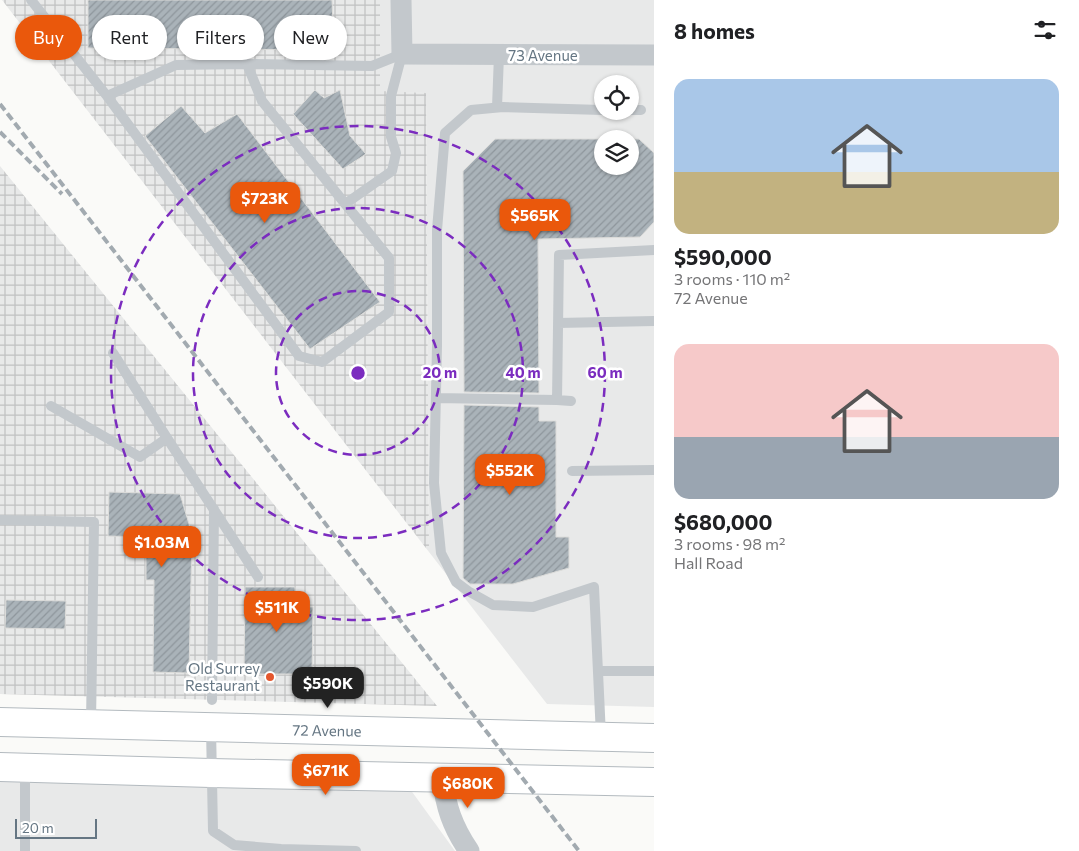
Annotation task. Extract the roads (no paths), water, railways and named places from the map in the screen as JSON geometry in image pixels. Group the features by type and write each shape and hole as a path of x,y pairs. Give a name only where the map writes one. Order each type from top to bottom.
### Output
{"main road":[{"name":"72 Avenue","path":"0,722 654,738"},
{"path":"12,767 654,782"}],"street":[{"path":"401,0 402,54"},
{"name":"73 Avenue","path":"402,54 654,55"},
{"path":"442,777 450,816 459,836 469,851"}],"lane":[{"path":"31,0 107,96 299,356 322,362 389,312 389,258 262,101 247,64"},
{"path":"107,96 176,65 372,66 402,54"},
{"path":"345,204 392,171 396,153 391,136 391,96 402,54"},
{"path":"497,107 498,54"},
{"path":"594,110 497,107 471,110 445,133 437,230 434,483 440,553 456,582 468,591 493,605 533,607 594,587 601,737"},
{"path":"557,400 559,255 654,250"},
{"path":"558,324 654,321"},
{"path":"112,353 258,577"},
{"path":"436,398 571,401"},
{"path":"51,406 140,457 167,438"},
{"path":"572,470 654,470"},
{"path":"212,700 214,510"},
{"path":"0,520 94,522 90,724"},
{"path":"598,671 654,670"},
{"path":"211,727 213,831 234,845 281,849 356,851"},
{"path":"12,767 25,851"}],"railway":[{"path":"0,104 579,851"},
{"path":"0,132 62,194"}],"place":[{"name":"Old Surrey Restaurant","path":"270,677"}]}
